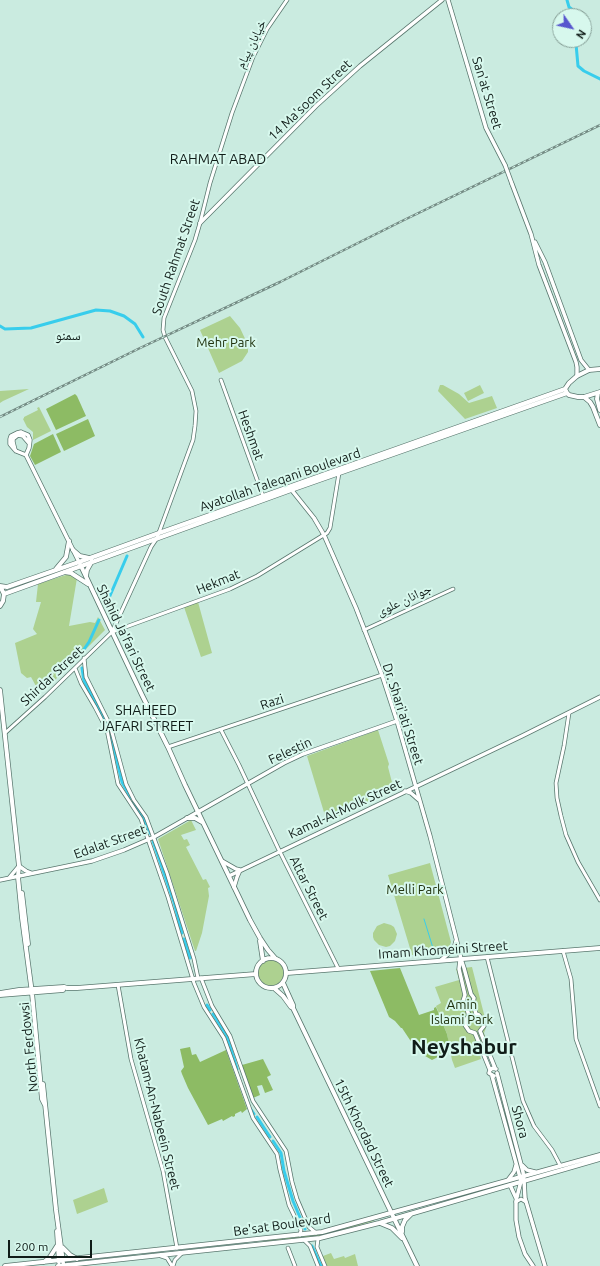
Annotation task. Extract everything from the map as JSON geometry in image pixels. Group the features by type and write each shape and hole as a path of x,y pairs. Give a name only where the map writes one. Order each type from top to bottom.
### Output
{"main road":[{"name":"14 Ma'soom Street","path":"200,223 316,106 360,66 442,0"},
{"name":"San'at Street","path":"448,0 486,128 505,165 531,234 545,262 581,360 589,370"},
{"name":"San'at Street","path":"531,234 539,265 576,362 577,376"},
{"path":"559,317 565,315"},
{"path":"599,392 584,397 573,396 566,391 569,383 577,376 589,370 600,369"},
{"name":"Ayatollah Taleqani Boulevard","path":"4,594 159,533 225,512 263,496 339,473 566,391"},
{"path":"599,392 597,399 600,410"},
{"path":"584,397 593,406 600,423"},
{"path":"21,432 28,435 30,444 29,451 26,455 16,451 11,446 9,442 11,436 21,432"},
{"name":"Ayatollah Taleqani Boulevard","path":"91,560 144,543 290,488 435,438"},
{"name":"Shahid Ja'fari Street","path":"26,455 69,541 234,887 260,938 275,958"},
{"name":"Dr. Shari'ati Street","path":"290,488 314,518 324,535 350,594 382,676 397,721 430,836 461,959"},
{"path":"54,570 66,557 69,541"},
{"path":"73,550 80,556 91,560 86,577"},
{"name":"Ayatollah Taleqani Boulevard","path":"0,586 7,587 54,570 80,564"},
{"path":"62,572 72,573 90,585"},
{"path":"0,586 4,594 3,601 0,606"},
{"name":"North Ferdowsi","path":"0,690 42,1099 45,1105 61,1260"},
{"name":"Kamal-Al-Molk Street","path":"229,876 600,697"},
{"name":"Felestin","path":"198,812 303,754 397,721"},
{"path":"406,791 411,793 420,801"},
{"name":"Edalat Street","path":"0,880 96,860 148,840 198,812"},
{"path":"188,818 195,818 203,822"},
{"path":"222,861 240,870 234,887"},
{"path":"8,879 19,866 26,872 34,874"},
{"name":"Shahid Ja'fari Street","path":"260,938 262,960"},
{"path":"441,960 454,949 456,938"},
{"name":"Imam Khomeini Street","path":"287,972 600,948"},
{"path":"267,958 275,958 282,962 287,972 283,983 275,989 269,989 261,985 256,978 257,967 262,960 267,958"},
{"path":"461,959 471,994 474,998 473,1003 476,1014 482,1017 484,1023 484,1026 480,1031 497,1071 497,1073 492,1076 489,1073 490,1070 475,1033 466,1028 466,1021 469,1016 466,1004 463,1001 465,996 458,969 461,959"},
{"path":"0,994 64,987 118,985 256,974"},
{"name":"15th Khordad Street","path":"283,983 293,1008 417,1266"},
{"name":"15th Khordad Street","path":"275,989 293,1008"},
{"path":"490,1070 495,1068"},
{"name":"Shora","path":"497,1073 523,1181 526,1202 545,1266"},
{"name":"Shora","path":"492,1076 519,1164"},
{"name":"Be'sat Boulevard","path":"61,1266 318,1238 415,1212 482,1192 521,1176 600,1154"},
{"name":"Be'sat Boulevard","path":"5,1266 33,1265 61,1260 316,1233 374,1218 480,1187 523,1181 600,1159"},
{"path":"516,1198 509,1182 519,1164 527,1170 535,1172"},
{"path":"523,1181 516,1198 516,1220 519,1237 525,1254 533,1266"},
{"path":"480,1187 482,1192"},
{"path":"381,1216 388,1205"},
{"path":"405,1241 402,1231 403,1224 408,1216 415,1212"},
{"path":"374,1218 377,1223 392,1228 405,1241"},
{"path":"256,1239 256,1245"},
{"path":"44,1263 59,1246 77,1259"},
{"path":"126,1254 127,1259"},
{"path":"61,1260 61,1266"},
{"path":"542,1266 544,1261"}],"street":[{"name":"خیابان پیام","path":"237,99 259,43 287,0"},
{"name":"South Rahmat Street","path":"112,632 150,547 157,538 196,426 196,411 192,391 169,346 163,330 164,318 195,240 210,182 237,99"},
{"name":"Heshmat","path":"221,380 263,496"},
{"path":"324,535 329,531 339,473"},
{"name":"Hekmat","path":"112,632 230,589 257,576 324,535"},
{"path":"144,543 150,547"},
{"name":"جوانان علوی","path":"364,630 454,589"},
{"name":"Shirdar Street","path":"5,733 42,700 112,632"},
{"path":"84,658 86,677 110,724 126,784 134,800 146,817 154,837 200,978 214,1010 230,1036 253,1101 286,1151 292,1182 300,1208 309,1227 316,1233"},
{"path":"75,668 81,683 107,730 117,780 141,819 162,879 193,978 204,1007 224,1038 252,1118 277,1154 289,1205 301,1230 300,1235"},
{"name":"Razi","path":"168,747 382,676"},
{"path":"569,713 556,784 557,798 566,835 578,862 600,900"},
{"name":"Attar Street","path":"221,730 338,968"},
{"path":"129,801 134,800"},
{"path":"180,936 186,934"},
{"path":"563,951 571,979 576,1039 600,1106"},
{"path":"487,957 523,1102 534,1126 552,1150 560,1165"},
{"name":"Khatam-An-Nabeein Street","path":"118,985 129,1049 162,1167 177,1248"},
{"path":"209,1014 214,1010"},
{"path":"238,1078 243,1076"},
{"path":"269,1142 276,1136"},
{"path":"516,1203 521,1199 526,1202"},
{"path":"318,1238 317,1247 325,1266"},
{"path":"304,1240 310,1246 318,1266"},
{"path":"288,1248 294,1266"},
{"path":"161,1256 168,1260 172,1266 175,1260 182,1253"}],"green space":[{"name":"Mehr Park","path":"230,316 240,328 248,345 248,352 242,361 219,373 200,330"},
{"path":"440,385 443,385 459,394 469,403 492,396 497,408 465,419 438,391"},
{"path":"480,385 484,393 468,401 464,393"},
{"path":"29,389 3,401 0,403 0,391"},
{"path":"75,394 86,416 56,430 46,409"},
{"path":"39,407 51,431 33,440 33,432 27,427 23,419 24,417 38,410 37,408"},
{"path":"88,419 95,436 64,451 56,434"},
{"path":"53,434 61,452 35,465 30,456 34,444"},
{"path":"69,574 77,578 69,626 90,622 95,623 98,617 105,630 52,683 50,681 48,684 45,683 41,688 38,686 37,688 31,677 27,678 21,673 15,643 37,634 33,629 41,602 36,602 38,584"},
{"path":"198,602 212,653 201,657 184,607"},
{"path":"378,730 389,764 388,767 394,790 331,820 326,819 307,756"},
{"path":"191,820 196,830 181,835 184,840 187,839 190,845 186,847 203,880 206,879 210,887 208,888 209,896 202,933 196,951 158,839"},
{"name":"Melli Park","path":"430,863 451,942 445,951 412,955 388,875"},
{"path":"384,923 394,927 397,934 395,941 390,946 386,947 379,945 373,937 373,933 377,926"},
{"path":"271,960 280,964 284,973 280,982 271,986 262,982 258,973 262,964"},
{"name":"Amin Islami Park","path":"472,967 486,1022 484,1033 491,1051 480,1055 481,1059 455,1068 447,1034 436,1006 441,1003 435,987 459,980 456,969"},
{"path":"400,968 419,1015 434,1010 436,1007 447,1034 450,1048 447,1048 448,1052 432,1060 420,1053 402,1028 389,1017 370,971"},
{"path":"190,1047 192,1055 196,1054 200,1062 226,1050 247,1109 242,1113 241,1111 235,1114 233,1117 232,1116 223,1121 222,1119 208,1125 188,1088 181,1071 184,1067 180,1049"},
{"path":"263,1059 271,1075 267,1077 273,1090 265,1093 262,1085 257,1086 260,1095 253,1098 242,1065"},
{"path":"104,1188 108,1202 77,1214 73,1200"},
{"path":"374,1220 322,1236 260,1242 322,1234"},
{"path":"331,1253 334,1259 344,1256 345,1258 355,1254 358,1266 327,1266 323,1256"}],"waterway":[{"path":"567,0 570,8"},
{"path":"576,48 578,66 584,71 600,79"},
{"path":"0,326 5,329 31,328 96,310 110,311 124,316 135,324 143,337"},
{"path":"106,605 127,556"},
{"path":"80,655 89,642 99,620"},
{"path":"82,668 84,681 109,727 122,782 131,798"},
{"path":"133,802 143,817 149,833"},
{"path":"153,841 174,902 182,933"},
{"path":"424,919 433,948"},
{"path":"184,939 190,958"},
{"path":"207,1005 210,1010"},
{"path":"213,1014 227,1036 237,1069"},
{"path":"250,1108 254,1114"},
{"path":"257,1117 270,1137"},
{"path":"273,1141 281,1153 284,1171 293,1201 305,1229"},
{"path":"312,1246 321,1266"}],"railway":[{"path":"0,417 600,125"}],"district":[{"name":"RAHMAT ABAD","path":"218,159"},
{"name":"سمنو","path":"68,335"},
{"name":"SHAHEED JAFARI STREET","path":"146,718"},
{"name":"Neyshabur","path":"464,1047"}]}
